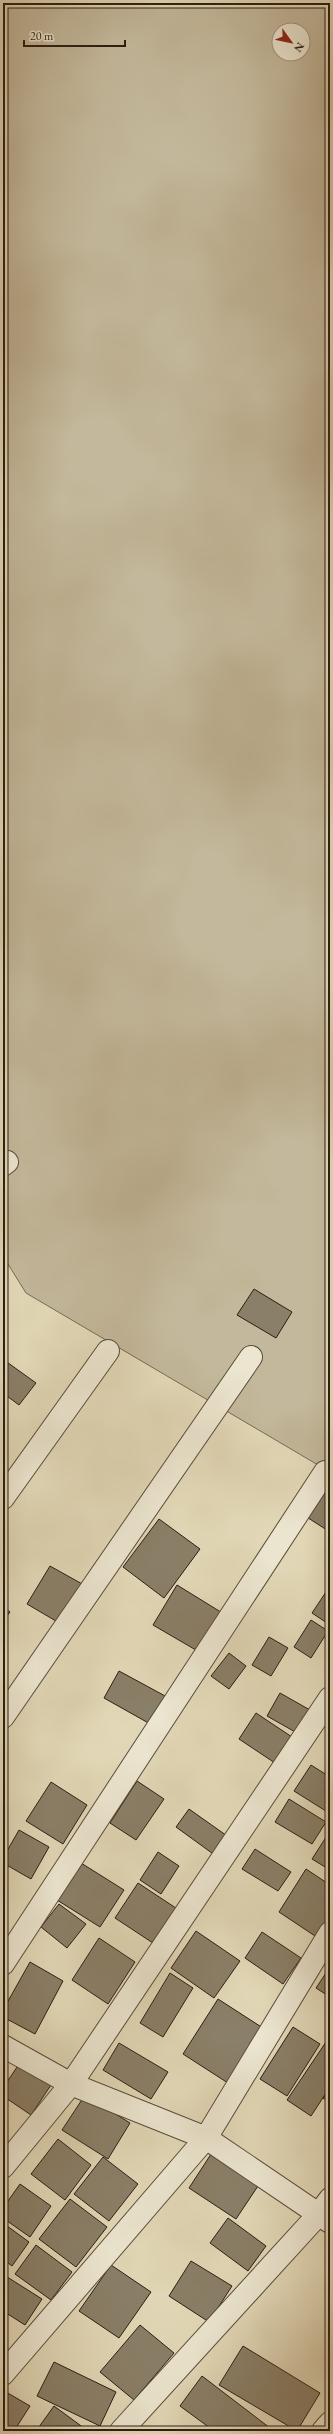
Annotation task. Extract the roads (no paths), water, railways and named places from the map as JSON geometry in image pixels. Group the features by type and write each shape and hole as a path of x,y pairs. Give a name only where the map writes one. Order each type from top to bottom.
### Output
{"street":[{"path":"3,1498 108,1351"},
{"path":"3,1717 251,1357"},
{"path":"3,1964 325,1472"},
{"path":"3,2167 71,2084 330,1698"},
{"path":"3,2374 206,2138 330,1933"},
{"path":"3,2046 71,2084 206,2138 326,2212 120,2431"},
{"path":"323,2431 330,2423"}]}
